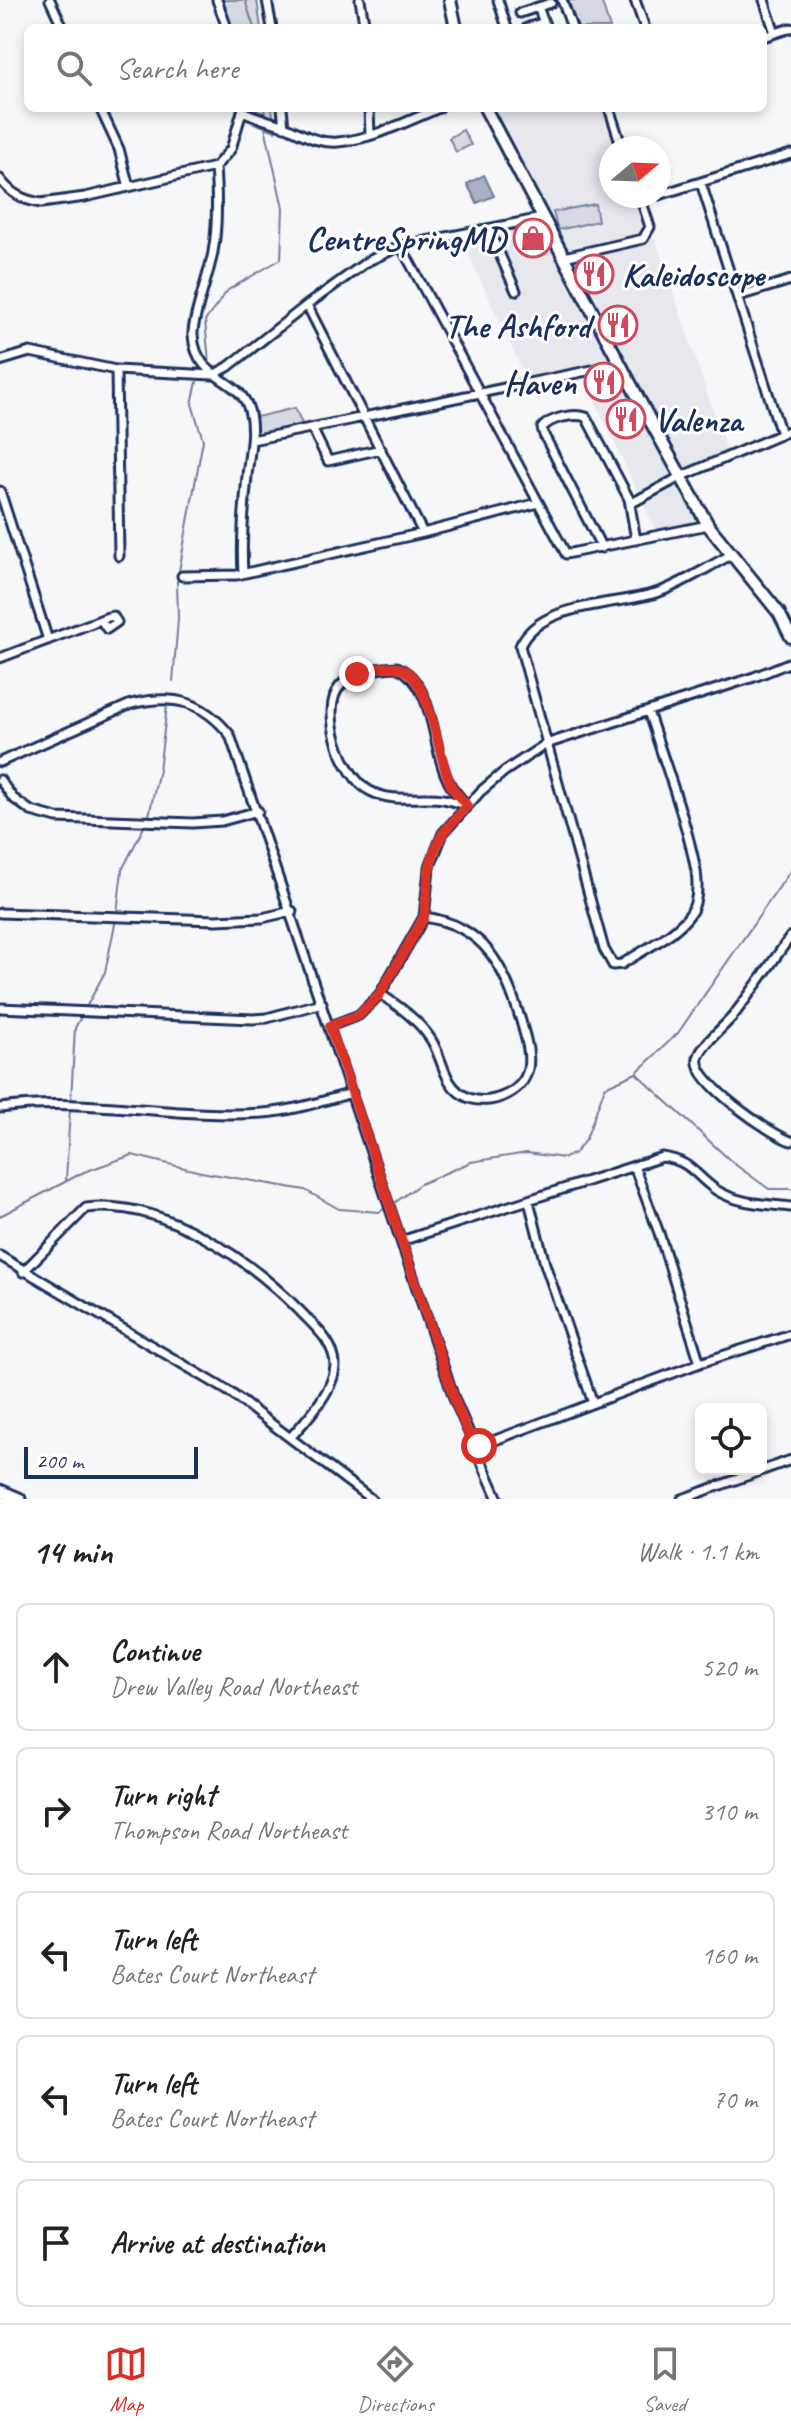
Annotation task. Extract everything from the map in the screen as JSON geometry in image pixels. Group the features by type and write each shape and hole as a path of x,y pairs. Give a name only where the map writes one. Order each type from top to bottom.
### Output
{"main road":[{"path":"0,1491 19,1499"}],"street":[{"path":"50,0 61,24"},
{"path":"217,0 226,24"},
{"path":"267,0 271,24"},
{"path":"360,0 364,24"},
{"path":"450,0 455,24"},
{"path":"498,0 506,24"},
{"path":"562,0 571,24"},
{"path":"635,0 644,24"},
{"path":"764,0 775,33"},
{"path":"520,13 551,3"},
{"path":"538,7 545,24"},
{"path":"767,36 791,28"},
{"path":"102,112 119,149 129,187"},
{"path":"0,179 7,189 23,200 41,203 215,167 231,149 242,112"},
{"path":"247,112 298,135 338,142 370,135 429,112"},
{"path":"282,112 284,127"},
{"path":"369,112 370,135"},
{"path":"487,112 680,477 708,525 779,613 791,637"},
{"path":"610,112 618,136"},
{"path":"671,192 791,154"},
{"path":"215,167 214,251 193,334 200,360 213,375 241,394 249,408 252,440 244,509 243,573"},
{"path":"701,183 781,434"},
{"path":"564,257 643,239 650,227 644,208"},
{"path":"0,361 30,352 116,370 213,375 228,367 350,273 401,246 542,218"},
{"path":"489,230 516,291"},
{"path":"401,246 566,554 708,525"},
{"path":"739,296 791,280"},
{"path":"307,305 423,533"},
{"path":"252,440 621,364"},
{"path":"116,370 119,556"},
{"path":"602,548 544,435 542,428 546,423 579,415 586,417 630,504 636,540"},
{"path":"312,428 328,461 381,449"},
{"path":"630,504 680,477 791,430"},
{"path":"0,491 48,640"},
{"path":"182,576 243,573 423,533 538,503"},
{"path":"648,711 688,841 697,891 688,917 622,964 613,965 601,937 520,646 524,637 560,613 656,593 731,555"},
{"path":"0,658 101,620"},
{"path":"330,1026 359,1015 380,994 424,917 429,869 443,833 505,771 546,744 754,677 791,662"},
{"path":"397,667 407,671 424,697 450,785 467,806 442,799 416,801 388,798 368,791 354,779 340,751 333,727 333,703 337,689 357,674 376,668 397,667"},
{"path":"0,762 131,704 171,698 203,710 221,723 230,735 292,911 455,1401 498,1499"},
{"path":"0,780 13,798 31,811 57,818 193,823 222,821 258,811"},
{"path":"0,913 216,920 262,918 292,911"},
{"path":"380,994 419,1023 433,1041 447,1079 455,1090 469,1098 495,1099 507,1094 526,1076 529,1053 525,1035 507,978 499,965 490,952 460,927 424,917"},
{"path":"791,936 733,1016 698,1057 698,1065 705,1078 721,1095 776,1136 791,1141"},
{"path":"0,1008 253,1019 322,1003"},
{"path":"0,1108 56,1106 265,1113 352,1093"},
{"path":"401,1241 662,1157 690,1166 716,1190 737,1200 791,1207"},
{"path":"634,1166 659,1233 700,1363"},
{"path":"529,1201 545,1264 593,1403"},
{"path":"23,1272 86,1208 100,1207 149,1216 197,1233 241,1259 317,1329 334,1356 335,1371 320,1403 290,1438"},
{"path":"0,1256 228,1391 371,1499"},
{"path":"474,1448 700,1363 791,1334"},
{"path":"682,1499 791,1460"}],"shaded area":[{"path":"216,0 257,0 260,24 225,24"},
{"path":"568,0 601,0 609,24 577,24"},
{"path":"236,112 273,112 275,131 235,116"},
{"path":"492,112 613,112 621,136 599,136 599,208 644,208 646,216 638,242 655,238 729,458 680,477 707,526 656,531 585,380 531,389 460,236 538,222"},
{"path":"463,130 471,145 456,152 449,138"},
{"path":"595,204 598,221 558,230 553,212"},
{"path":"295,408 303,426 254,437 252,418"}],"water":[{"path":"484,175 494,196 477,203 467,184"}],"waterway":[{"path":"245,0 253,24"},
{"path":"264,112 265,116"},
{"path":"209,362 205,321 228,290 281,259 283,208 265,127"},
{"path":"173,681 178,619 177,582 203,440 192,404 197,382"},
{"path":"148,820 159,770 167,706"},
{"path":"117,913 122,870 145,825"},
{"path":"393,1204 420,1184 471,1162 527,1153 564,1158 575,1153 586,1139 605,1087 636,1073 678,1033 791,870"},
{"path":"71,1100 75,1028 105,972 116,919"},
{"path":"636,1073 733,1163 769,1189 791,1189"},
{"path":"66,1180 70,1107"},
{"path":"0,1216 84,1172 132,1155 201,1172 305,1190 339,1209 379,1212 387,1207"}],"place":[{"name":"CentreSpringMD","path":"533,238"},
{"name":"Kaleidoscope","path":"594,274"},
{"name":"The Ashford","path":"618,325"},
{"name":"Haven","path":"604,382"},
{"name":"Valenza","path":"626,419"}],"route":[{"path":"357,674 376,668 397,667 407,671 416,681 424,697 450,785 467,806 443,833 434,852 424,917 380,994 359,1015 330,1026 455,1401 474,1448 479,1446"}]}
